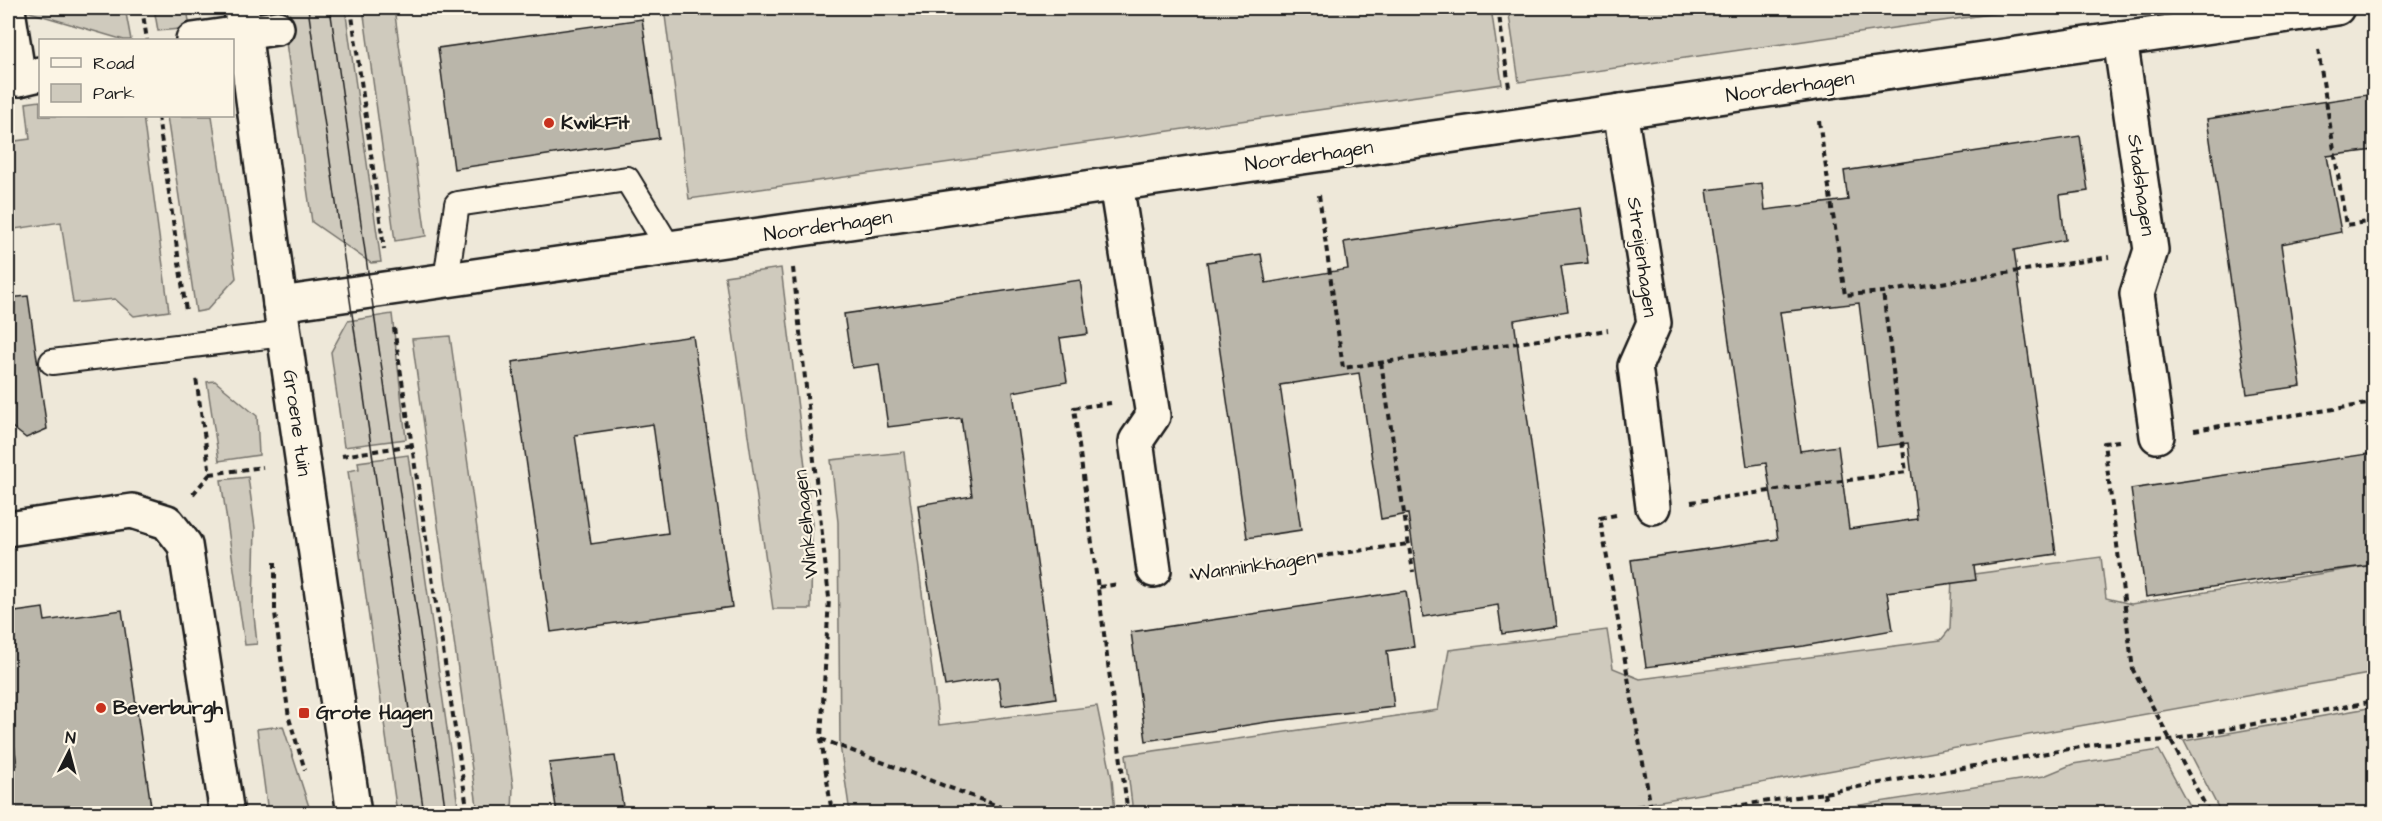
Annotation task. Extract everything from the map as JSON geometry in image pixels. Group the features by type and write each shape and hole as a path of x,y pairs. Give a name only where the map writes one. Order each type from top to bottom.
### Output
{"street":[{"name":"Noorderhagen","path":"282,319 389,289 446,280 2324,9"},
{"path":"8,10 30,76"},
{"name":"Groene tuin","path":"196,39 254,22 282,319 354,813"},
{"name":"Stadshagen","path":"2120,39 2151,250 2137,294 2157,436"},
{"name":"Streijenhagen","path":"1620,111 1654,324 1635,366 1653,507"},
{"path":"1116,184 1154,416 1136,441 1154,570"},
{"path":"8,530 132,511 167,522 185,545 227,813"}],"lane":[{"path":"446,280 457,204 627,179 669,248"},
{"path":"52,363 282,319"}],"path":[{"path":"142,8 147,39"},
{"path":"351,8 389,289 468,813"},
{"path":"1498,8 1514,127"},
{"path":"2324,9 2346,225 2374,221"},
{"path":"1814,83 1845,295 1883,292 2151,250"},
{"path":"1313,156 1343,368 1654,324"},
{"name":"Winkelhagen","path":"788,232 800,319 829,598 821,738 832,813"},
{"path":"1652,813 1600,518 1653,507 1906,472 1883,292"},
{"path":"1381,363 1413,572"},
{"path":"1128,813 1074,408 1150,397"},
{"path":"2210,813 2133,670 2104,443 2374,403"},
{"name":"Wanninkhagen","path":"1191,574 1408,544"},
{"path":"1099,587 1122,584"},
{"path":"1680,813 1824,793 2097,744 2170,740 2374,701"},
{"path":"821,738 1019,813"},
{"path":"1824,793 1828,813"}],"green space":[{"path":"27,8 125,8 131,39 121,39 26,11"},
{"path":"154,8 187,8 190,28 158,31"},
{"path":"281,8 345,8 381,262 371,263 312,222"},
{"path":"363,8 394,8 426,236 395,241"},
{"path":"664,8 1491,8 1502,84 689,199"},
{"path":"1508,8 2032,8 1519,82"},
{"path":"39,101 39,117 143,117 169,311 134,316 115,299 73,303 61,222 8,230 8,142 30,139 26,103"},
{"path":"167,117 212,117 236,278 207,310 196,312"},
{"path":"781,268 812,524 811,609 773,609 725,276"},
{"path":"392,314 406,439 344,447 331,352 348,321"},
{"path":"450,336 513,786 512,813 478,813 412,339"},
{"path":"215,381 257,416 259,455 219,461 207,382"},
{"path":"904,452 939,725 1097,706 1112,779 1115,813 850,813 840,745 838,522 831,460"},
{"path":"408,455 459,813 397,813 348,471 359,469 358,462"},
{"path":"248,477 255,528 253,606 257,644 245,645 221,480"},
{"path":"2101,557 2106,598 2131,604 2374,565 2374,673 1594,813 1133,813 1126,755 1438,710 1449,650 1607,630 1613,668 1640,679 1941,640 1950,629 1952,577"},
{"path":"2374,707 2374,813 2221,813 2184,741"},
{"path":"283,726 311,813 268,813 257,729"},
{"path":"2159,750 2193,813 1842,813 1841,808 2044,776 2073,764"}],"building":[{"path":"642,19 659,138 454,169 438,48"},
{"path":"2374,94 2374,150 2327,156 2341,232 2281,244 2301,386 2247,394 2207,119"},
{"path":"2080,136 2088,191 2060,195 2065,240 2014,250 2056,554 1974,566 1976,580 1887,592 1893,630 1804,646 1646,667 1631,560 1778,539 1766,463 1747,466 1707,190 1762,183 1765,210 1848,200 1844,171","holes":["1859,303 1877,447 1908,443 1917,519 1849,529 1838,446 1800,451 1780,312"]},
{"path":"1580,208 1588,263 1561,266 1568,311 1514,320 1556,626 1502,634 1498,605 1423,617 1408,514 1381,519 1359,373 1280,385 1301,530 1247,538 1207,262 1261,254 1266,283 1348,269 1344,242"},
{"path":"1080,280 1088,334 1060,338 1067,382 1013,392 1056,698 1002,706 998,677 945,686 928,583 918,505 972,496 961,418 888,427 879,364 852,368 844,314"},
{"path":"28,296 47,429 26,438 8,424 8,298"},
{"path":"693,336 732,607 551,632 512,362","holes":["653,424 668,533 591,544 575,435"]},
{"path":"2374,453 2374,565 2146,597 2131,489"},
{"path":"1406,591 1414,647 1387,651 1394,707 1267,722 1146,741 1131,632"},
{"name":"Beverburgh","path":"43,608 45,621 122,610 152,813 8,813 8,766 17,765 8,701 8,613"},
{"path":"615,756 624,813 557,813 549,763"}],"tram line":[{"path":"308,8 424,814"},
{"path":"330,8 446,814"}],"place":[{"name":"KwikFit","path":"549,123"},
{"name":"Beverburgh","path":"101,708"},
{"name":"Grote Hagen","path":"304,713"}]}
